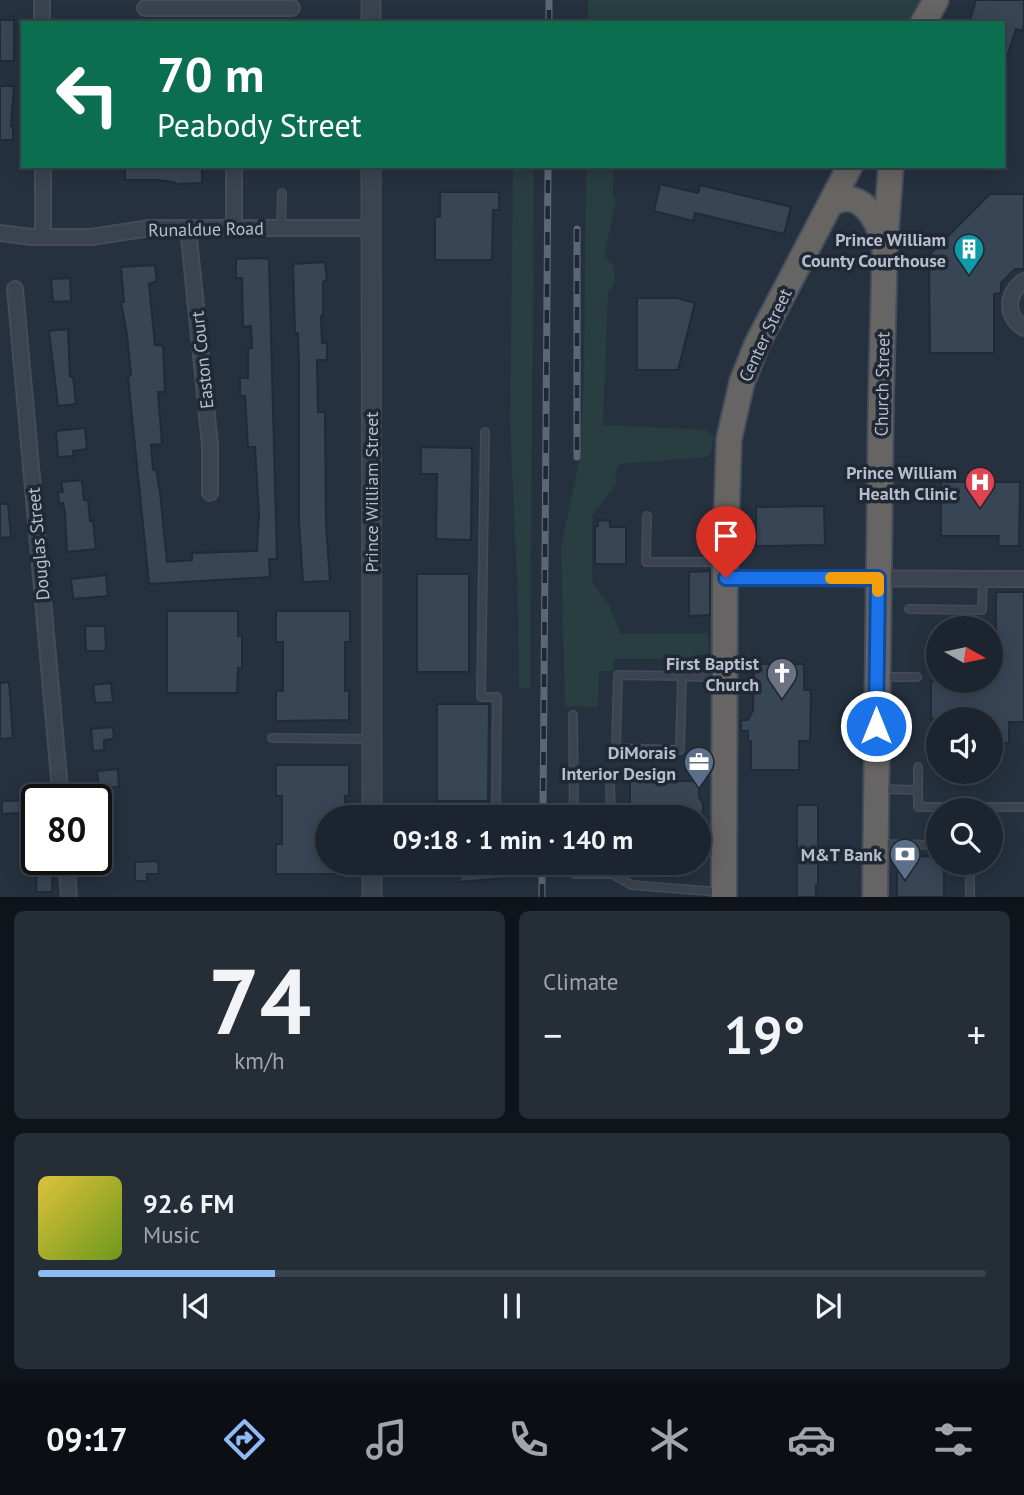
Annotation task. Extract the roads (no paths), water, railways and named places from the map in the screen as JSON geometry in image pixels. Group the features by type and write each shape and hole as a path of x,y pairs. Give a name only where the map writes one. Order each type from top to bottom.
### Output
{"highway":[{"path":"924,21 936,0"},
{"path":"938,21 948,0"},
{"name":"Center Street","path":"724,894 725,570 729,439 742,382 764,328 849,168"},
{"name":"Church Street","path":"874,897 885,243 891,168"},
{"path":"832,203 849,199 868,208 877,221 885,243"}],"street":[{"path":"42,21 43,0"},
{"path":"371,0 371,21"},
{"path":"145,10 235,16 292,10"},
{"path":"43,168 43,237"},
{"path":"234,168 234,228"},
{"name":"Prince William Street","path":"370,168 372,805"},
{"name":"Runaldue Road","path":"0,233 43,237 91,237 150,228 370,228"},
{"name":"Easton Court","path":"188,228 210,445 209,493"},
{"path":"1024,281 1013,292 1010,305 1014,320 1024,328"},
{"name":"Douglas Street","path":"15,289 60,784"},
{"path":"725,570 878,578 1024,579"},
{"path":"67,875 69,897"},
{"path":"372,875 372,897"}],"lane":[{"path":"281,228 282,193"},
{"path":"485,432 481,698 497,697 496,805"},
{"path":"647,516 646,562 725,570"},
{"path":"909,609 982,610 982,578"},
{"path":"682,676 680,750 616,748 618,675 682,676 725,678"},
{"path":"877,676 917,677"},
{"path":"573,715 574,805"},
{"path":"272,738 371,738"},
{"path":"918,767 918,807 1024,807"},
{"path":"610,784 611,805"},
{"path":"876,789 918,790"},
{"path":"875,844 926,845"},
{"path":"711,852 723,852"},
{"path":"614,875 632,885 724,894"},
{"path":"970,875 970,897"}],"railway":[{"path":"549,0 549,21"},
{"path":"543,805 548,168"},
{"path":"577,229 577,457"},
{"path":"542,875 542,897"}],"place":[{"name":"Prince William County Courthouse","path":"969,276"},
{"name":"Prince William Health Clinic","path":"980,509"},
{"name":"First Baptist Church","path":"782,700"},
{"name":"DiMorais Interior Design","path":"699,789"},
{"name":"M&T Bank","path":"905,881"}]}
